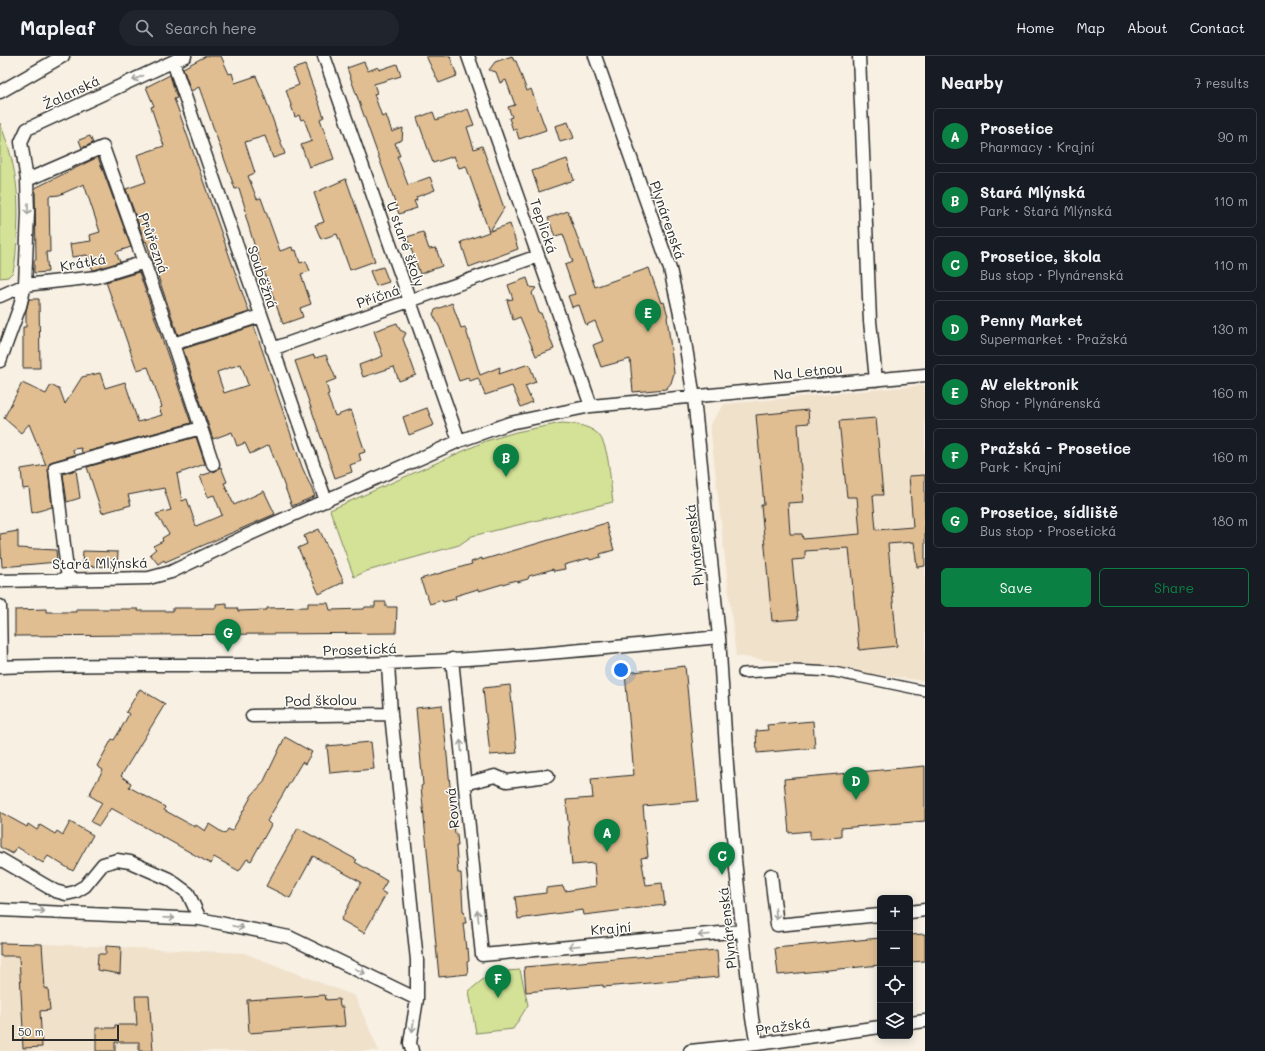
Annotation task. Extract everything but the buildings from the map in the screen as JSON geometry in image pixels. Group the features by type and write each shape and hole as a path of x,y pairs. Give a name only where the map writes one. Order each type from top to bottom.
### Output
{"street":[{"path":"0,92 63,56"},
{"name":"Žalanská","path":"27,180 21,142 27,129 185,56"},
{"name":"U staré školy","path":"324,56 459,441"},
{"name":"Teplická","path":"468,56 591,406"},
{"name":"Plynárenská","path":"595,56 670,269 682,324 694,398 719,637 727,765 742,931 752,1018 757,1044"},
{"path":"859,56 870,320 876,380"},
{"name":"Souběžná","path":"173,62 326,501"},
{"name":"Průřezná","path":"27,180 104,147 145,262 213,464"},
{"path":"0,360 20,306 25,285 27,180"},
{"name":"Příčná","path":"272,349 538,256"},
{"name":"Krátká","path":"0,296 25,285 96,277 145,262"},
{"path":"173,344 261,316"},
{"name":"Na Letnou","path":"694,398 925,375"},
{"name":"Stará Mlýnská","path":"0,581 149,578 171,572 248,535 459,441 510,423 591,406 694,398"},
{"path":"68,579 55,468 201,428"},
{"path":"0,606 0,667"},
{"name":"Prosetická","path":"0,667 269,666 388,663 533,655 719,637"},
{"name":"Rovná","path":"452,659 482,955"},
{"path":"388,663 391,714 417,960 417,999 410,1043 412,1051"},
{"path":"743,673 793,670 834,672 925,691"},
{"name":"Pod školou","path":"252,716 391,714"},
{"path":"465,784 496,776 507,781 548,776"},
{"path":"0,859 55,891 66,894 74,892 85,886 103,864 117,860 130,862 169,879 188,893 200,919"},
{"path":"771,875 777,925 877,915"},
{"path":"0,910 200,919 289,937 417,999"},
{"path":"913,912 925,910"},
{"name":"Krajní","path":"482,955 742,931"},
{"path":"913,1023 925,1021"},
{"name":"Pražská","path":"690,1051 757,1044 877,1027"}],"shaded area":[{"path":"925,385 925,681 736,656 710,425 724,404"},
{"path":"0,942 244,953 355,996 379,1051 0,1051"}],"green space":[{"path":"0,123 10,152 16,179 18,222 13,272 8,277 0,278"},
{"path":"562,423 576,424 589,428 597,433 601,438 605,446 609,465 613,502 472,536 459,545 367,571 354,577 330,510 486,441 516,432"},
{"path":"520,970 528,1005 513,1029 476,1033 469,991 492,972"}],"place":[{"name":"AV elektronik","path":"648,332"},
{"name":"Stará Mlýnská","path":"506,477"},
{"name":"Prosetice, sídliště","path":"228,652"},
{"name":"Penny Market","path":"856,800"},
{"name":"Prosetice","path":"607,852"},
{"name":"Prosetice, škola","path":"722,875"},
{"name":"Pražská - Prosetice","path":"498,998"}]}
